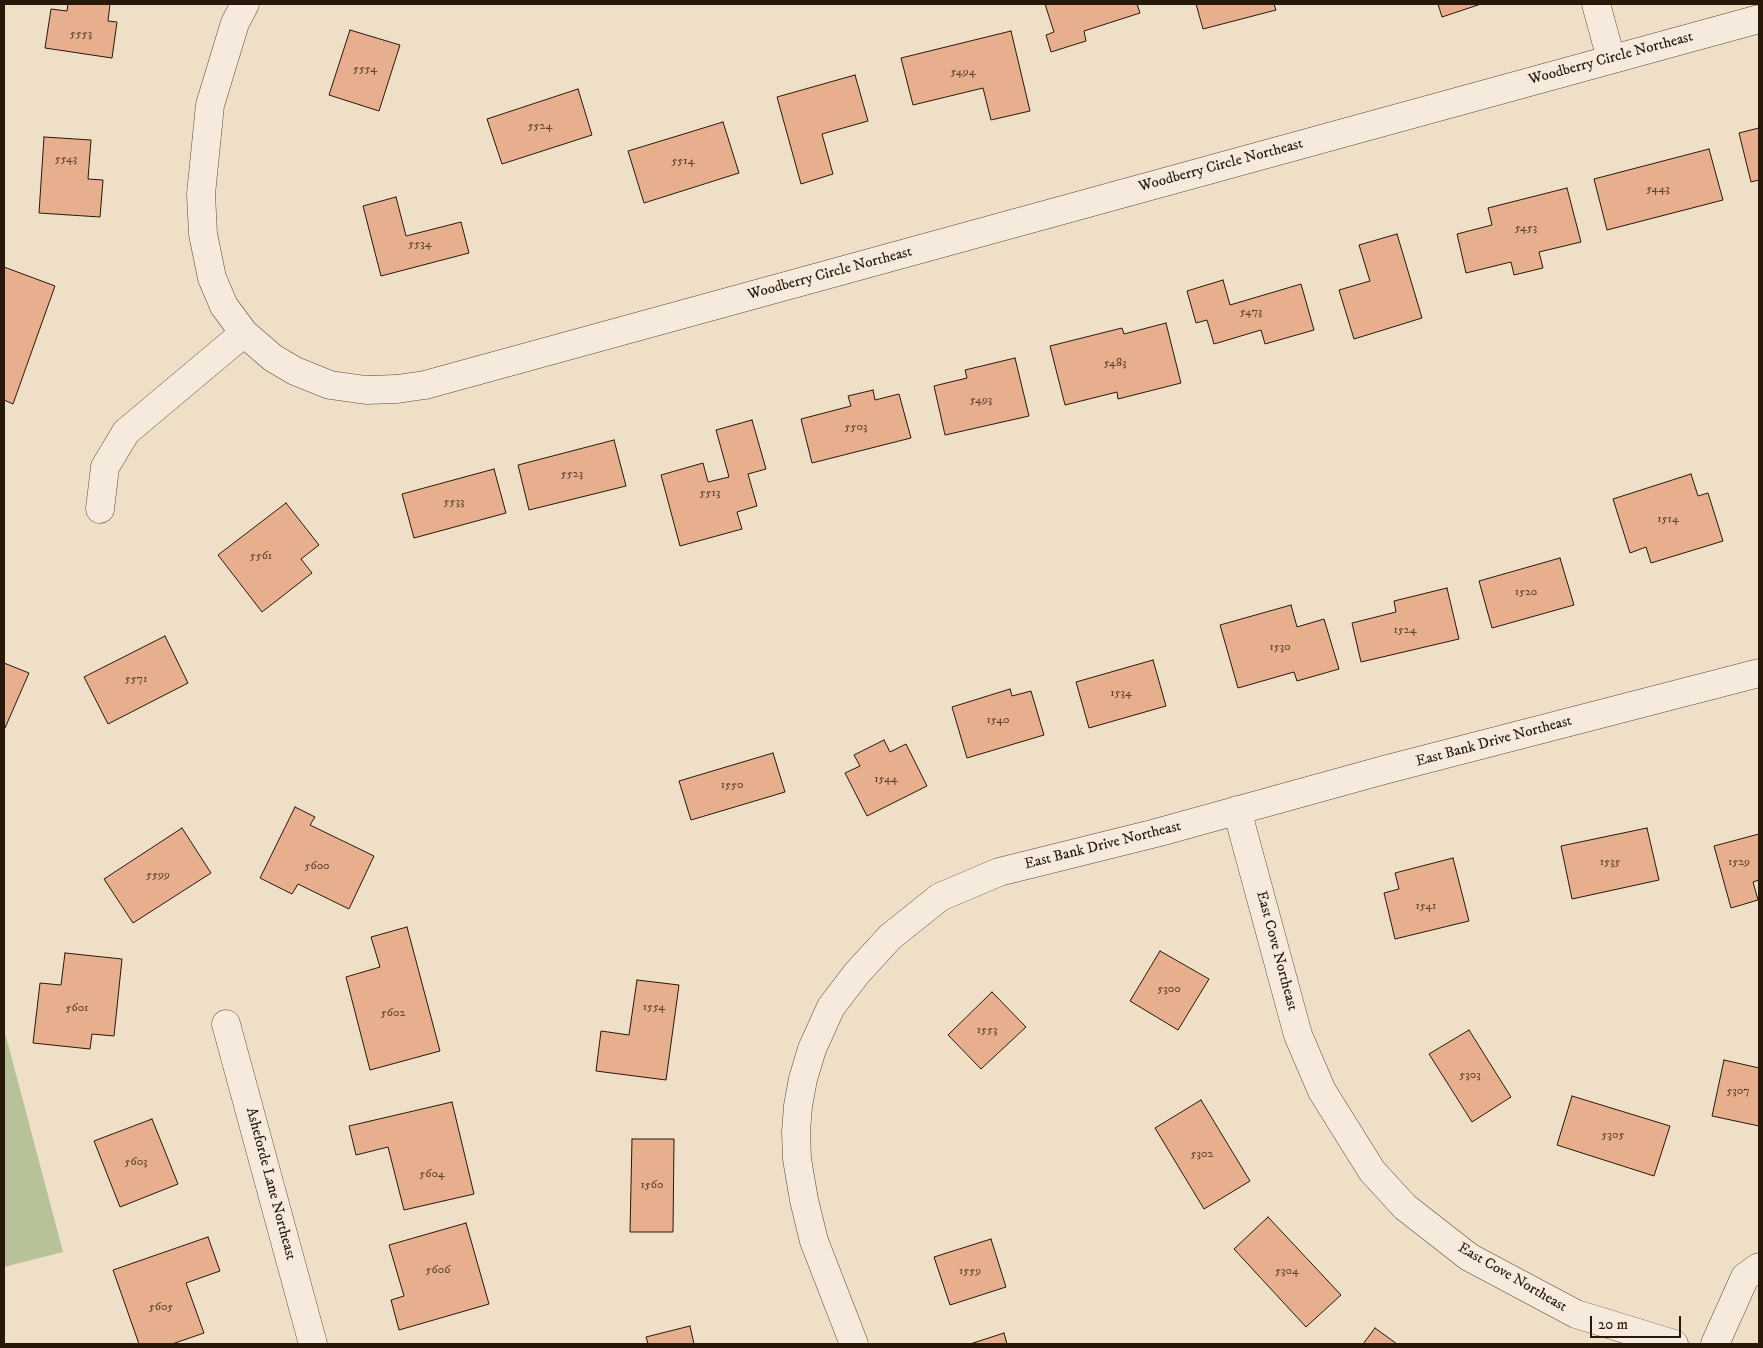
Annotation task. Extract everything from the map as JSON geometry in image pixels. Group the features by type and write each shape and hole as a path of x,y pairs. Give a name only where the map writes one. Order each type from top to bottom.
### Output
{"street":[{"name":"Woodberry Circle Northeast","path":"245,4 235,23 210,105 201,194 203,234 212,278 224,306 244,333 273,358 294,371 330,385 366,390 397,389 425,385 1759,19"},
{"path":"1596,4 1611,59"},
{"path":"100,509 105,467 126,432 244,333"},
{"name":"East Bank Drive Northeast","path":"854,1344 814,1241 796,1159 798,1106 803,1079 812,1049 831,1007 857,973 890,937 940,897 999,872 1759,673"},
{"name":"East Cove Northeast","path":"1237,810 1298,1035 1322,1091 1372,1171 1405,1207 1469,1257 1576,1314 1674,1344"},
{"name":"Asheforde Lane Northeast","path":"226,1024 313,1344"},
{"path":"1715,1344 1745,1277 1759,1267"}],"green space":[{"path":"4,1029 63,1252 4,1267"}],"building":[{"path":"68,4 110,4 108,21 117,22 112,58 45,48 51,9 67,11"},
{"path":"1045,4 1137,4 1140,13 1084,31 1086,41 1051,52 1046,35 1054,32"},
{"path":"1196,4 1274,4 1276,10 1203,29"},
{"path":"1438,4 1481,4 1442,17"},
{"path":"350,30 400,45 379,111 329,95"},
{"path":"1011,31 1030,111 991,120 983,88 913,105 901,58"},
{"path":"855,75 868,121 822,134 833,174 801,184 777,97"},
{"path":"578,89 592,135 502,164 487,119"},
{"path":"723,122 739,173 644,203 628,151"},
{"path":"1759,128 1759,180 1751,182 1739,133"},
{"path":"44,137 91,140 88,179 103,180 100,217 39,213"},
{"path":"1709,149 1723,200 1607,230 1594,179"},
{"path":"1567,188 1581,242 1539,252 1543,268 1514,275 1511,262 1466,273 1457,234 1492,225 1488,208"},
{"path":"396,197 406,236 461,222 469,253 381,276 363,206"},
{"path":"1397,234 1422,318 1354,339 1339,290 1370,281 1359,245"},
{"path":"4,267 55,286 13,404 4,400"},
{"path":"1223,280 1230,305 1301,284 1314,330 1265,344 1261,330 1214,344 1207,320 1196,323 1187,291"},
{"path":"1166,323 1181,383 1118,399 1117,392 1065,405 1050,346 1122,328 1124,334"},
{"path":"1015,358 1029,416 945,435 934,386 967,378 965,370"},
{"path":"873,390 875,400 899,394 911,438 812,463 801,419 851,406 848,396"},
{"path":"752,420 766,469 748,474 757,506 737,512 742,529 680,546 661,475 703,463 708,482 729,477 716,430"},
{"path":"614,440 626,486 529,510 518,465"},
{"path":"494,469 506,513 414,538 402,494"},
{"path":"1691,474 1698,496 1708,493 1723,541 1651,563 1646,547 1630,553 1613,499"},
{"path":"286,503 319,545 301,559 312,573 262,612 218,555"},
{"path":"1560,558 1574,605 1492,628 1479,581"},
{"path":"1447,588 1459,639 1361,662 1352,623 1396,612 1394,601"},
{"path":"1291,605 1297,627 1324,619 1339,669 1297,681 1294,672 1238,688 1220,625"},
{"path":"165,636 188,683 108,724 84,677"},
{"path":"1153,660 1166,706 1089,728 1076,682"},
{"path":"4,663 29,673 5,728 4,728"},
{"path":"1010,689 1012,696 1031,691 1044,735 967,758 952,707"},
{"path":"884,740 890,752 906,744 927,786 867,816 845,773 860,766 854,755"},
{"path":"773,753 785,792 691,820 679,781"},
{"path":"295,807 315,817 310,825 374,856 349,909 298,884 292,894 260,878"},
{"path":"182,828 211,873 133,923 104,879"},
{"path":"1647,828 1659,880 1572,899 1561,846"},
{"path":"1759,834 1759,880 1753,882 1758,900 1731,908 1714,846"},
{"path":"1453,858 1469,921 1395,939 1384,893 1399,889 1395,873"},
{"path":"407,927 440,1051 370,1070 346,977 380,967 371,937"},
{"path":"1160,951 1209,979 1178,1030 1130,1001"},
{"path":"65,953 122,959 114,1036 92,1034 90,1049 33,1043 40,983 61,985"},
{"path":"637,980 679,985 666,1080 596,1071 601,1031 629,1035"},
{"path":"992,992 1026,1027 981,1069 948,1035"},
{"path":"1469,1030 1511,1097 1472,1122 1429,1054"},
{"path":"1724,1060 1759,1068 1759,1126 1712,1116"},
{"path":"1572,1096 1670,1126 1654,1176 1557,1145"},
{"path":"1201,1100 1250,1181 1204,1209 1155,1128"},
{"path":"452,1102 474,1194 404,1210 388,1147 356,1155 349,1126"},
{"path":"152,1119 178,1184 120,1207 94,1141"},
{"path":"632,1139 674,1139 673,1232 630,1232"},
{"path":"1268,1217 1341,1295 1306,1327 1234,1249"},
{"path":"466,1223 489,1304 399,1330 391,1300 404,1296 389,1245"},
{"path":"208,1237 220,1271 186,1283 204,1333 172,1344 139,1344 113,1270"},
{"path":"991,1239 1006,1287 950,1305 934,1257"},
{"path":"690,1326 694,1344 648,1344 646,1337"},
{"path":"1375,1328 1397,1344 1363,1344"},
{"path":"1004,1333 1007,1344 970,1344"}]}
